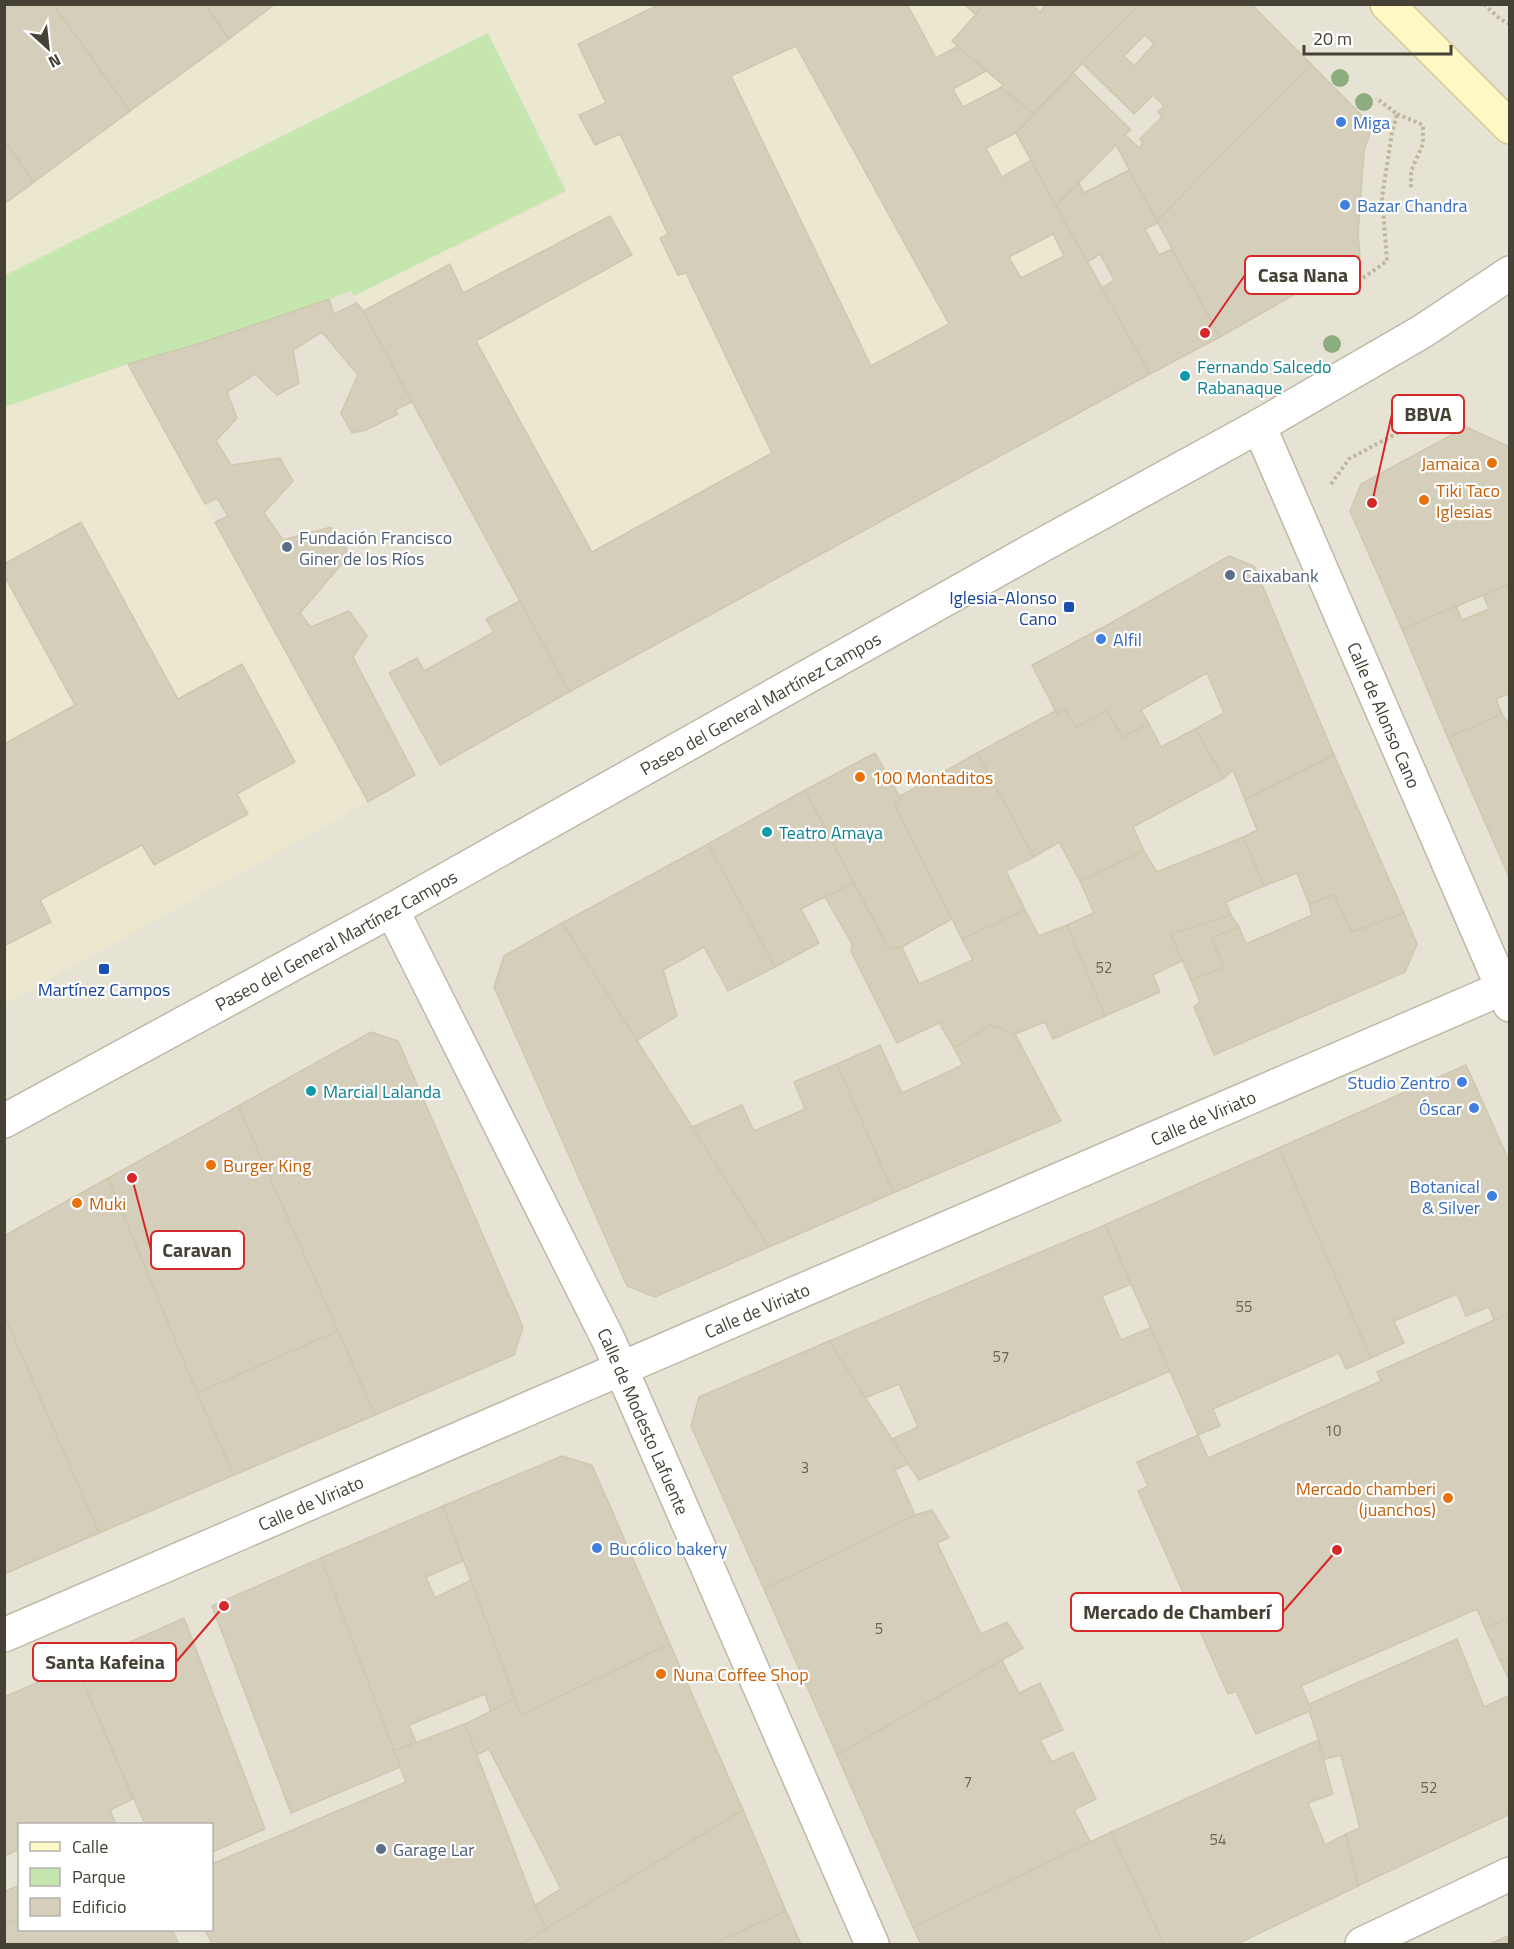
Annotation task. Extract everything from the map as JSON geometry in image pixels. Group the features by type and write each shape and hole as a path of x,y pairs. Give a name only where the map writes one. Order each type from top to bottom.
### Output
{"main road":[{"path":"1387,4 1509,127"}],"street":[{"name":"Paseo del General Martínez Campos","path":"4,1121 392,910 1044,544 1260,426 1423,331 1509,273"},
{"name":"Calle de Alonso Cano","path":"1260,426 1507,993"},
{"name":"Calle de Modesto Lafuente","path":"392,910 608,1339 872,1944"},
{"name":"Calle de Viriato","path":"4,1635 621,1369 1507,993"},
{"path":"1362,1944 1509,1874"}],"path":[{"path":"1484,4 1509,24"},
{"path":"1376,98 1397,114 1424,125 1423,144 1411,171 1411,188"},
{"path":"1363,278 1387,261 1382,197 1397,114"},
{"path":"1331,484 1349,459 1399,432"}],"shaded area":[{"path":"5,5 1509,5 1509,1944 5,1944"},
{"path":"275,5 985,5 953,42 1003,85 1001,88 1034,113 1016,133 1150,374 569,692 351,291 201,343 129,364 368,802 5,1004 4,204"}],"green space":[{"path":"488,33 566,191 354,296 351,291 5,407 5,275"}],"building":[{"path":"4,4 53,4 130,111 34,182 4,141"},
{"path":"53,4 205,4 229,39 130,111"},
{"path":"205,4 275,4 229,39"},
{"path":"660,4 907,4 936,58 958,46 986,71 953,89 963,107 1000,88 1034,113 1016,133 986,148 1002,177 1031,160 1150,374 569,692 363,311 450,264 463,293 610,216 632,255 476,341 592,552 772,453 686,273 678,275 660,238 668,234 620,134 595,145 579,115 606,103 578,44","holes":["796,46 949,324 871,366 731,76","1053,234 1064,256 1021,278 1009,257"]},
{"path":"964,4 985,4 976,15"},
{"path":"985,4 1032,4 1040,12 1047,4 1140,4 1034,113 1000,88 1003,85 952,41"},
{"path":"1140,4 1251,4 1311,64 1157,221 1116,145 1056,206 1016,133 1073,73 1131,130 1125,135 1139,148 1143,143 1140,139 1162,117 1158,112 1164,106 1153,95 1134,114 1082,63","holes":["1145,35 1154,44 1134,66 1124,56"]},
{"path":"1311,64 1372,126 1364,151 1358,233 1360,257 1220,337 1157,221"},
{"path":"4,141 34,182 4,204"},
{"path":"1129,170 1158,223 1145,229 1159,255 1172,249 1220,337 1150,374 1102,288 1114,280 1100,254 1087,262 1056,206 1079,183 1084,193"},
{"name":"Fundación Francisco Giner de los Ríos","path":"329,299 334,314 357,303 412,402 395,410 398,414 366,430 352,433 341,413 358,375 322,332 293,350 299,383 277,395 255,374 227,392 237,418 216,441 231,465 280,458 293,481 264,513 283,540 331,527 350,554 300,613 311,627 349,611 367,636 353,657 415,775 368,802 215,522 228,516 217,498 205,504 128,364 201,343"},
{"path":"1466,427 1510,447 1510,584 1402,629 1350,511 1361,484"},
{"path":"81,522 178,699 242,664 295,762 237,794 248,814 154,865 142,845 40,900 51,922 4,946 4,744 75,705 4,575 4,564"},
{"path":"1229,556 1254,566 1334,755 1245,800 1233,770 1224,778 1195,729 1224,713 1207,673 1141,710 1149,724 1123,737 1106,711 1076,728 1065,710 1057,714 1032,665"},
{"path":"1510,584 1510,693 1496,699 1502,714 1448,738 1402,629 1456,606 1462,620 1489,609 1483,595"},
{"path":"520,601 569,692 440,765 389,673 417,658 424,671 494,632 486,619"},
{"path":"1065,710 1076,728 1106,711 1123,737 1149,724 1161,747 1195,729 1224,778 1133,827 1144,851 1080,881 1059,842 1034,857 977,753 1055,711 1057,714"},
{"path":"1502,714 1510,727 1510,879 1448,738"},
{"path":"875,753 901,799 894,803 952,919 902,947 889,948 805,790"},
{"path":"977,753 1034,857 1006,871 1025,910 962,939 894,803 901,799 899,797"},
{"path":"1334,755 1404,913 1352,932 1334,895 1309,904 1297,873 1264,886 1243,837 1257,830 1245,800"},
{"path":"805,790 853,883 801,909 819,943 775,967 708,844"},
{"path":"1243,837 1264,886 1226,902 1231,915 1171,934 1182,961 1153,975 1160,992 1105,1016 1067,925 1094,913 1080,881 1144,851 1157,872"},
{"path":"708,844 775,967 728,991 704,947 663,970 677,1016 636,1041 562,923"},
{"path":"853,883 889,948 902,947 919,984 973,960 962,939 1025,910 1039,936 1067,925 1105,1016 1053,1039 1045,1022 1015,1034 990,1025 954,1048 939,1023 897,1043 851,951 852,944 825,897"},
{"path":"1334,895 1352,932 1404,913 1417,944 1405,972 1214,1055 1194,1007 1200,1002 1191,980 1224,967 1211,938 1239,927 1246,944 1312,915 1309,904"},
{"path":"1231,915 1239,927 1211,938 1224,967 1191,980 1171,934"},
{"path":"562,923 769,1247 655,1297 627,1286 494,987 504,956"},
{"path":"990,1025 1015,1034 1061,1121 893,1193 837,1064 880,1045 902,1093 963,1065 954,1048"},
{"path":"371,1032 398,1041 523,1327 514,1355 375,1415 238,1106"},
{"path":"837,1064 893,1193 769,1247 692,1127 742,1105 754,1131 805,1109 794,1082"},
{"path":"1466,1065 1510,1163 1510,1313 1494,1320 1489,1307 1466,1316 1457,1294 1394,1321 1404,1343 1371,1358 1279,1148"},
{"path":"238,1106 338,1331 197,1393 108,1178"},
{"path":"1279,1148 1371,1358 1346,1369 1339,1353 1213,1409 1220,1426 1198,1435 1105,1225"},
{"path":"108,1178 197,1393 234,1475 99,1533 4,1315 4,1236"},
{"path":"1105,1225 1131,1284 1102,1296 1121,1340 1150,1328 1170,1371 919,1480 892,1439 918,1427 899,1384 865,1398 829,1341"},
{"path":"1510,1313 1510,1617 1485,1628 1477,1609 1301,1686 1312,1710 1256,1734 1236,1691 1228,1694 1138,1491 1148,1486 1137,1462 1198,1435 1208,1458 1381,1381 1377,1372"},
{"path":"4,1315 99,1533 4,1574"},
{"path":"338,1331 375,1415 234,1475 197,1393"},
{"path":"829,1341 908,1464 895,1470 915,1515 764,1589 691,1426 699,1397"},
{"path":"562,1456 592,1465 670,1644 521,1715 443,1506"},
{"path":"443,1506 463,1561 426,1577 435,1598 471,1580 515,1699 491,1712 485,1694 409,1725 416,1742 394,1751 321,1558"},
{"path":"932,1510 949,1538 937,1543 981,1634 1007,1622 1023,1648 837,1755 764,1589 915,1515"},
{"path":"321,1558 400,1767 291,1813 212,1606"},
{"path":"1510,1617 1510,1657 1500,1661 1485,1628"},
{"path":"184,1618 265,1829 213,1852 213,1823 145,1823 76,1666"},
{"path":"1457,1639 1484,1707 1510,1695 1510,1814 1358,1886 1346,1834 1360,1828 1341,1755 1325,1759 1309,1711 1312,1710 1309,1704"},
{"path":"670,1644 743,1810 547,1929 535,1905 561,1889 489,1749 477,1755 465,1724 515,1699 521,1715"},
{"path":"1510,1657 1510,1681 1500,1661"},
{"path":"1002,1660 1019,1693 1040,1683 1063,1730 1040,1740 1052,1762 1073,1752 1096,1799 1074,1810 1091,1843 913,1927 837,1755"},
{"path":"76,1666 133,1799 110,1810 116,1823 18,1823 18,1850 4,1856 4,1697"},
{"name":"Garage Lar","path":"465,1724 535,1905 547,1929 521,1944 212,1944 206,1931 213,1931 213,1864 406,1782 394,1751"},
{"path":"1318,1740 1333,1794 1308,1803 1325,1845 1346,1834 1358,1886 1237,1944 1164,1944 1111,1832"},
{"path":"743,1810 786,1911 713,1944 521,1944"},
{"path":"1111,1832 1164,1944 921,1944 913,1927"},
{"path":"17,1886 18,1888 18,1919 4,1924 4,1892"},
{"path":"786,1911 801,1944 713,1944"},
{"path":"18,1919 18,1931 172,1931 179,1944 4,1944 4,1924"},
{"path":"1510,1935 1510,1944 1490,1944"}],"place":[{"name":"Miga","path":"1341,122"},
{"name":"Bazar Chandra","path":"1345,205"},
{"name":"Casa Nana","path":"1205,333"},
{"name":"Fernando Salcedo Rabanaque","path":"1185,376"},
{"name":"Jamaica","path":"1492,463"},
{"name":"Tiki Taco Iglesias","path":"1424,500"},
{"name":"BBVA","path":"1372,503"},
{"name":"Fundación Francisco Giner de los Ríos","path":"287,547"},
{"name":"Caixabank","path":"1230,575"},
{"name":"Iglesia-Alonso Cano","path":"1069,607"},
{"name":"Alfil","path":"1101,639"},
{"name":"100 Montaditos","path":"860,777"},
{"name":"Teatro Amaya","path":"767,832"},
{"name":"Martínez Campos","path":"104,969"},
{"name":"Studio Zentro","path":"1462,1082"},
{"name":"Marcial Lalanda","path":"311,1091"},
{"name":"Óscar","path":"1474,1108"},
{"name":"Burger King","path":"211,1165"},
{"name":"Caravan","path":"132,1178"},
{"name":"Botanical & Silver","path":"1492,1196"},
{"name":"Muki","path":"77,1203"},
{"name":"Mercado chamberi (juanchos)","path":"1448,1498"},
{"name":"Bucólico bakery","path":"597,1548"},
{"name":"Mercado de Chamberí","path":"1337,1550"},
{"name":"Santa Kafeina","path":"224,1606"},
{"name":"Nuna Coffee Shop","path":"661,1674"},
{"name":"Garage Lar","path":"381,1849"}]}
